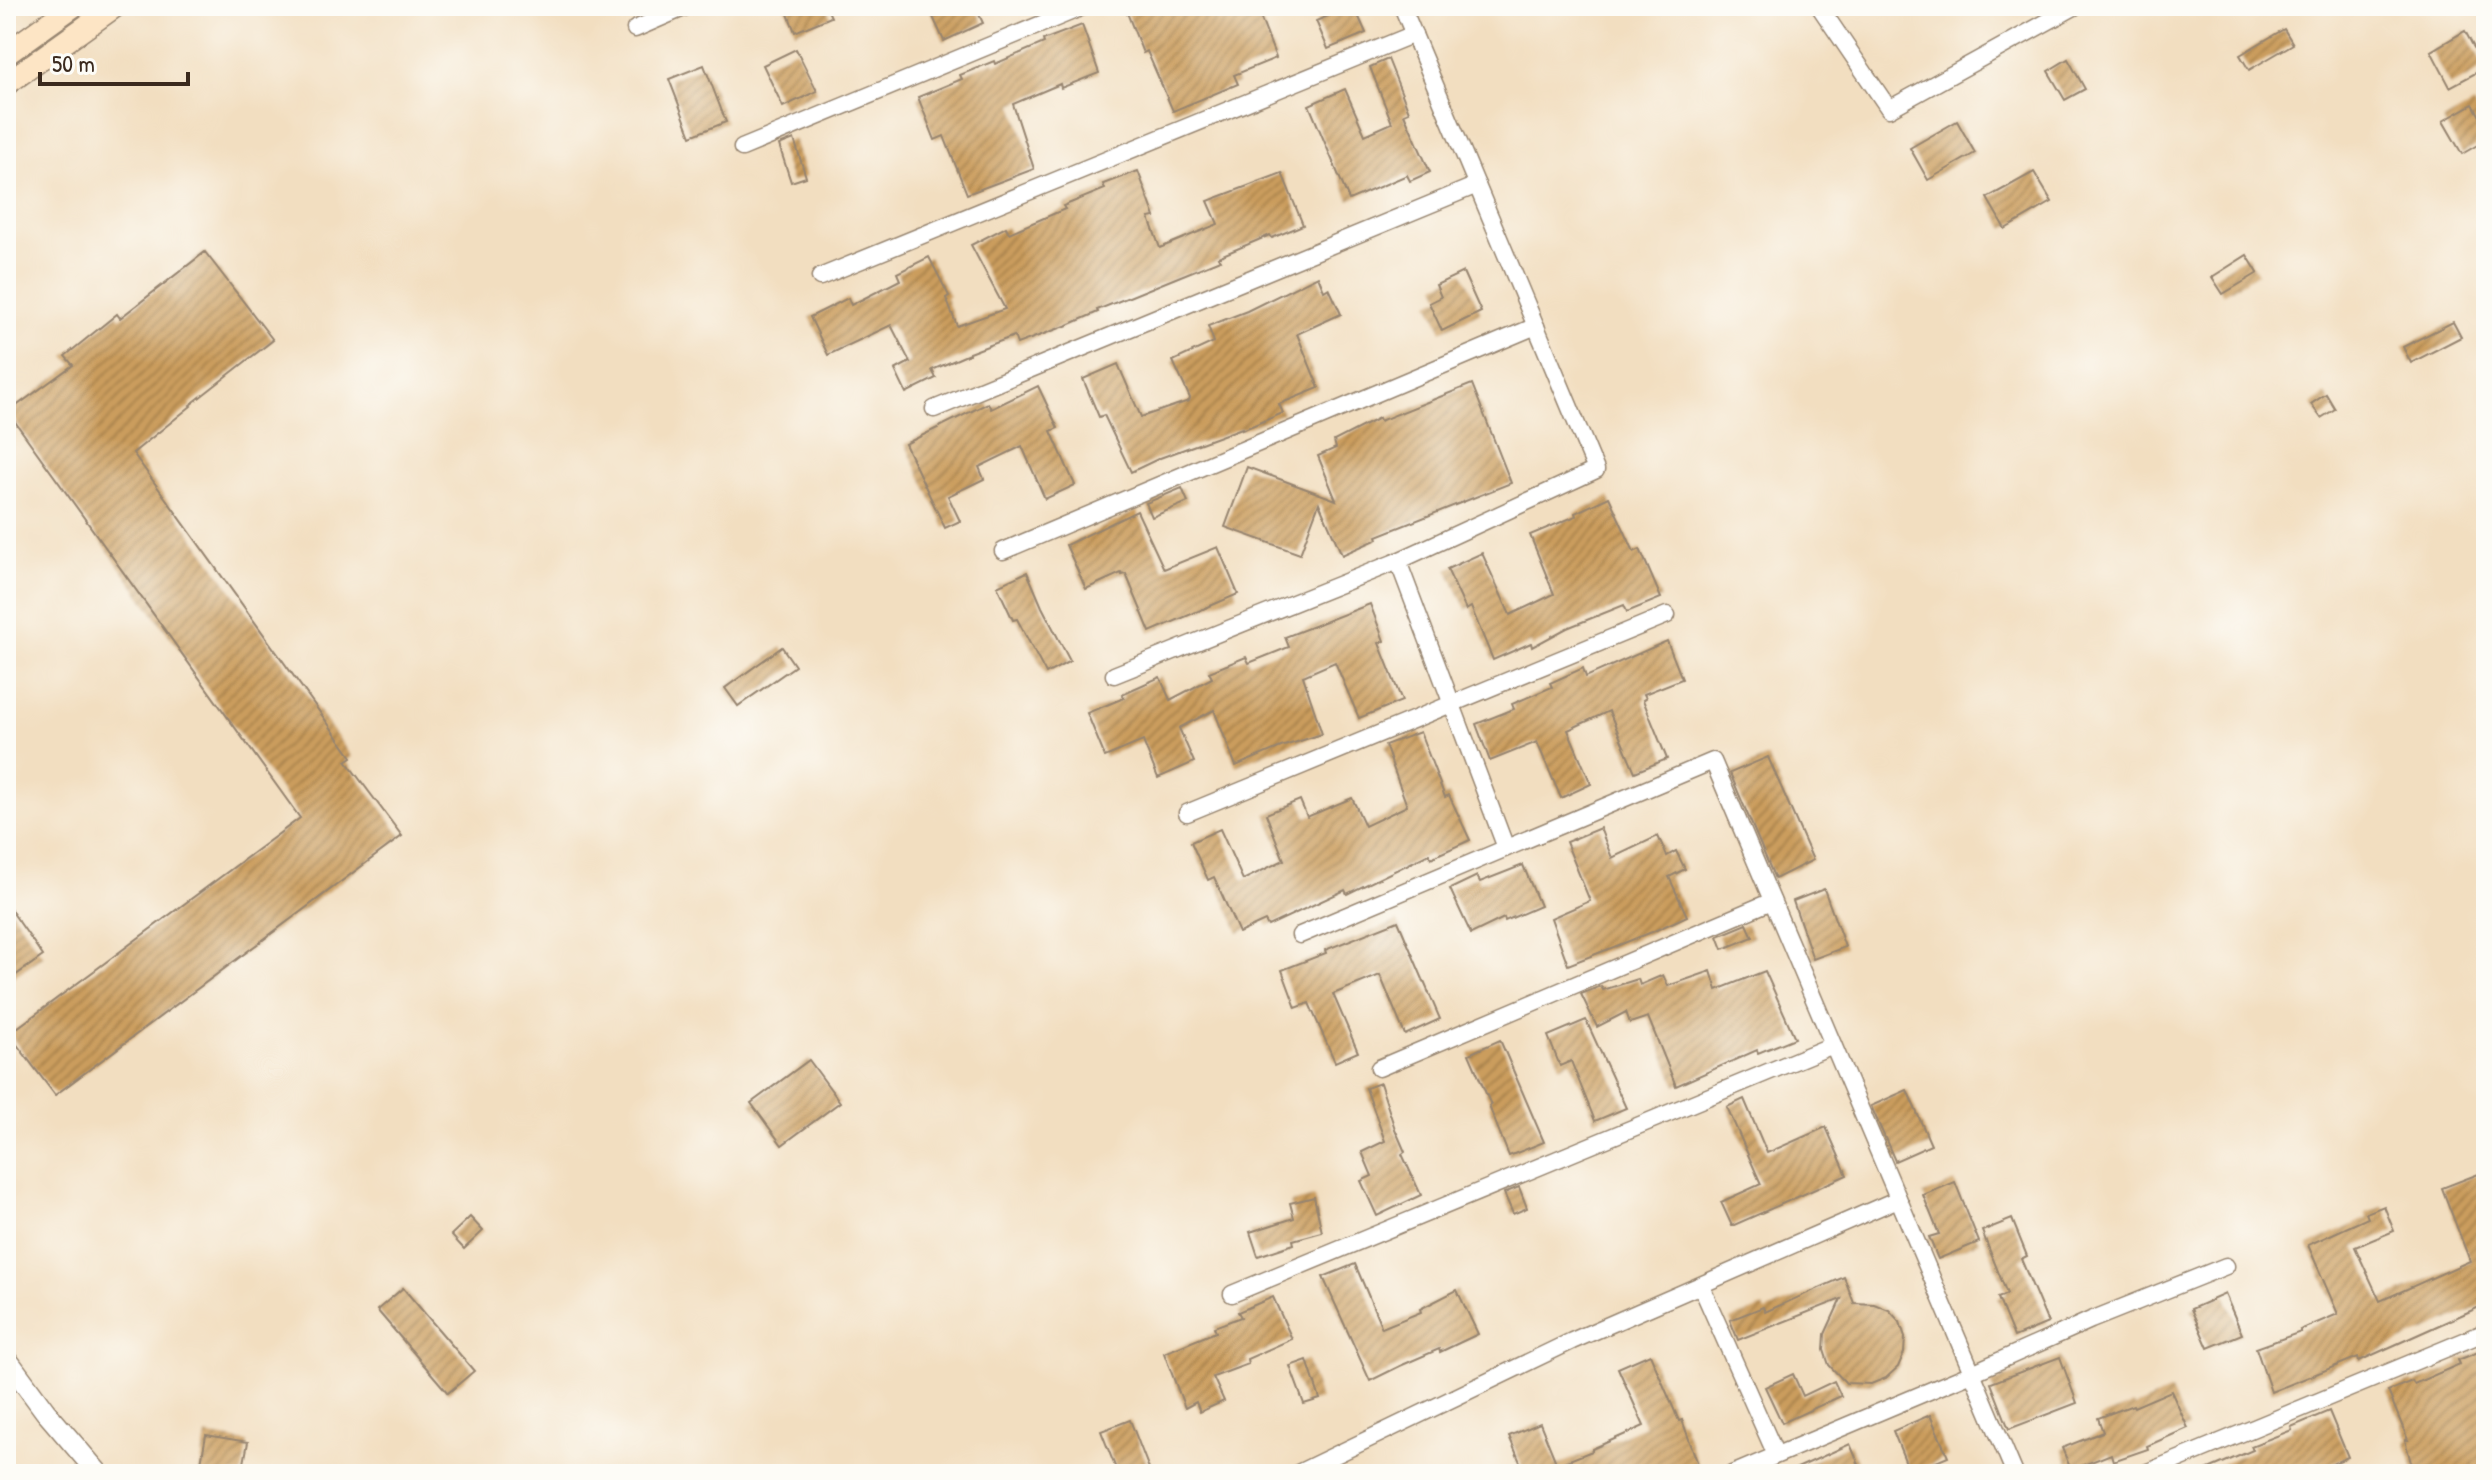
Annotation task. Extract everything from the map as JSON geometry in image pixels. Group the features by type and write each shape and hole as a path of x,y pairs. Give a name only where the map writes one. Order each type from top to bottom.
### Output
{"main road":[{"path":"6,54 73,6"},
{"path":"6,84 115,6"}],"street":[{"path":"635,29 688,6"},
{"path":"742,148 1085,6"},
{"path":"1114,675 1398,561 1596,470 1402,6"},
{"path":"1819,6 1889,109 2076,6"},
{"path":"820,277 1414,34"},
{"path":"934,409 1477,185"},
{"path":"1003,551 1536,326"},
{"path":"1398,561 1506,848"},
{"path":"1187,813 1667,615"},
{"path":"1300,935 1713,761 2015,1474"},
{"path":"1379,1068 1772,901"},
{"path":"1232,1294 1833,1045"},
{"path":"1296,1474 1572,1341 1898,1199"},
{"path":"1732,1474 2091,1320 2226,1266"},
{"path":"1701,1286 1776,1455"},
{"path":"2143,1474 2486,1332"},
{"path":"6,1358 45,1411 99,1474"}],"building":[{"path":"785,6 826,6 831,17 795,32"},
{"path":"928,6 975,6 983,23 944,41"},
{"path":"1135,6 1256,6 1276,58 1234,75 1238,84 1173,111 1147,51 1143,53 1126,10"},
{"path":"1354,6 1366,33 1328,49 1316,21"},
{"path":"1082,25 1099,73 1061,88 1060,84 1013,104 1034,169 967,194 944,136 935,140 918,97 962,79 960,75 994,61 995,64"},
{"path":"2284,29 2293,44 2249,70 2240,55"},
{"path":"2465,31 2485,68 2450,87 2431,51"},
{"path":"796,49 817,91 783,107 763,65"},
{"path":"1388,59 1409,112 1404,114 1430,172 1410,181 1407,175 1349,200 1309,105 1345,89 1365,135 1392,123 1370,67"},
{"path":"2068,59 2085,89 2065,100 2048,71"},
{"path":"704,65 726,122 691,136 669,79"},
{"path":"2473,104 2486,127 2486,140 2462,154 2443,121"},
{"path":"1957,121 1975,153 1928,180 1910,148"},
{"path":"794,139 806,177 791,182 779,145"},
{"path":"1138,171 1155,217 1149,218 1160,248 1218,224 1208,201 1282,173 1303,225 1218,257 1220,260 1068,325 1017,344 1014,336 969,353 932,370 936,378 906,393 895,370 910,362 891,325 828,355 810,317 848,298 851,305 900,280 897,273 929,257 949,296 946,298 957,326 1005,309 971,245 1006,227 1009,233 1065,209 1063,206 1105,189 1103,184"},
{"path":"2034,172 2052,202 2005,229 1987,198"},
{"path":"205,252 273,340 133,453 352,757 346,761 402,836 55,1095 9,1034 300,818 8,412 73,365 65,356 117,314 120,318"},
{"path":"2247,255 2258,273 2223,294 2212,277"},
{"path":"1463,272 1481,312 1442,331 1429,303 1441,297 1436,285"},
{"path":"1318,276 1324,291 1329,288 1341,314 1297,334 1319,388 1279,404 1283,413 1160,458 1131,472 1104,415 1099,417 1083,379 1118,364 1141,417 1189,401 1173,361 1214,342 1208,326 1247,311"},
{"path":"2453,322 2461,337 2411,363 2403,347"},
{"path":"1472,384 1511,483 1377,536 1378,539 1342,555 1319,503 1300,554 1225,527 1247,467 1336,500 1318,456 1336,448 1334,441 1379,418 1380,421"},
{"path":"1038,386 1058,428 1051,431 1075,485 1045,499 1022,446 979,467 984,479 948,496 960,521 945,528 905,444 988,403 991,409"},
{"path":"2326,394 2335,409 2321,418 2311,404"},
{"path":"1182,488 1188,502 1152,517 1146,503"},
{"path":"1609,497 1634,552 1640,549 1661,598 1627,612 1624,605 1567,628 1532,647 1531,643 1493,660 1471,607 1466,610 1447,569 1482,553 1510,615 1554,594 1530,535 1576,516 1575,513"},
{"path":"1137,511 1164,569 1218,547 1238,594 1150,632 1126,574 1121,573 1086,589 1066,545"},
{"path":"1027,572 1070,661 1046,674 1017,619 1013,620 997,586"},
{"path":"1370,604 1384,641 1379,643 1402,701 1359,718 1335,662 1303,676 1322,734 1236,766 1214,710 1179,728 1194,762 1158,778 1143,741 1105,757 1087,713 1124,698 1122,694 1160,677 1170,700 1212,678 1209,672 1246,657 1249,663 1289,647 1285,637"},
{"path":"1667,641 1682,679 1644,694 1646,698 1643,700 1667,759 1635,772 1609,711 1568,730 1591,784 1561,798 1537,742 1490,761 1476,724 1514,709 1512,704 1552,687 1550,683 1583,668 1586,677"},
{"path":"782,647 795,666 738,706 725,688"},
{"path":"1420,732 1445,797 1449,795 1470,840 1431,858 1429,854 1347,894 1345,890 1268,926 1265,921 1239,933 1214,877 1208,880 1191,842 1220,829 1243,880 1284,860 1266,814 1300,800 1307,817 1352,798 1365,826 1407,806 1385,745"},
{"path":"1768,757 1813,860 1775,879 1730,773"},
{"path":"1600,828 1612,858 1658,836 1667,856 1676,851 1685,869 1669,877 1687,916 1568,965 1551,918 1590,901 1566,842"},
{"path":"1523,865 1540,906 1505,921 1504,918 1471,934 1450,889 1477,876 1480,882"},
{"path":"1824,889 1845,947 1813,959 1793,901"},
{"path":"6,903 43,956 6,982"},
{"path":"1398,921 1440,1019 1405,1035 1380,975 1333,994 1358,1052 1335,1062 1309,1003 1296,1008 1282,970"},
{"path":"1747,924 1753,937 1723,949 1718,936"},
{"path":"1711,971 1717,990 1765,971 1795,1038 1758,1053 1757,1050 1676,1086 1648,1017 1630,1023 1626,1012 1597,1027 1581,994 1601,986 1603,990 1638,979 1640,985 1663,975 1668,986"},
{"path":"1586,1020 1626,1108 1595,1121 1571,1061 1560,1066 1548,1036"},
{"path":"1500,1040 1544,1142 1509,1156 1469,1054"},
{"path":"809,1060 840,1102 782,1145 751,1103"},
{"path":"1380,1083 1405,1152 1402,1154 1421,1195 1377,1216 1361,1181 1372,1176 1362,1152 1385,1141 1366,1088"},
{"path":"1907,1090 1931,1145 1895,1161 1871,1106"},
{"path":"1744,1099 1767,1153 1826,1127 1847,1175 1732,1226 1721,1202 1761,1184 1727,1107"},
{"path":"2481,1173 2486,1186 2486,1304 2359,1361 2358,1357 2271,1392 2256,1348 2301,1332 2338,1314 2308,1245 2368,1218 2366,1213 2384,1206 2394,1231 2355,1247 2380,1301 2470,1261 2442,1188"},
{"path":"1955,1182 1979,1242 1938,1259 1929,1237 1939,1234 1923,1195"},
{"path":"1519,1187 1527,1208 1513,1214 1504,1193"},
{"path":"1314,1197 1322,1232 1293,1240 1294,1244 1258,1256 1250,1232 1294,1218 1290,1203"},
{"path":"470,1217 483,1231 464,1249 451,1235"},
{"path":"2012,1219 2027,1256 2021,1259 2048,1323 2014,1337 1998,1298 2007,1294 1982,1231"},
{"path":"1355,1264 1382,1328 1421,1312 1420,1309 1457,1290 1478,1334 1370,1381 1323,1277"},
{"path":"1844,1277 1854,1303 1874,1304 1889,1310 1900,1322 1905,1337 1904,1353 1898,1367 1886,1378 1871,1384 1846,1383 1829,1365 1824,1350 1825,1334 1841,1299 1738,1340 1730,1320 1763,1307 1765,1312"},
{"path":"403,1288 474,1371 448,1393 377,1310"},
{"path":"2225,1294 2242,1334 2208,1348 2191,1309"},
{"path":"1273,1297 1292,1339 1247,1359 1248,1364 1213,1377 1224,1401 1200,1412 1196,1402 1185,1408 1164,1353 1216,1332 1214,1327 1241,1317 1238,1312"},
{"path":"2486,1349 2486,1470 2476,1474 2414,1474 2405,1440 2408,1440 2388,1391 2412,1381 2414,1384"},
{"path":"1650,1354 1679,1421 1682,1420 1699,1467 1681,1474 1525,1474 1509,1436 1540,1423 1557,1465 1644,1426 1618,1368"},
{"path":"2060,1357 2077,1403 2009,1429 1991,1383"},
{"path":"1307,1360 1320,1399 1304,1404 1290,1366"},
{"path":"1793,1374 1803,1396 1834,1381 1841,1396 1782,1423 1765,1387"},
{"path":"2171,1391 2188,1428 2147,1446 2148,1449 2113,1461 2111,1454 2071,1470 2062,1448 2103,1432 2098,1418"},
{"path":"2329,1411 2348,1457 2309,1474 2197,1474 2253,1450 2251,1446"},
{"path":"1930,1415 1948,1457 1910,1473 1893,1431"},
{"path":"1130,1420 1151,1474 1118,1474 1101,1431"},
{"path":"206,1435 248,1442 242,1474 199,1474"},
{"path":"1850,1444 1863,1474 1784,1474"}]}
